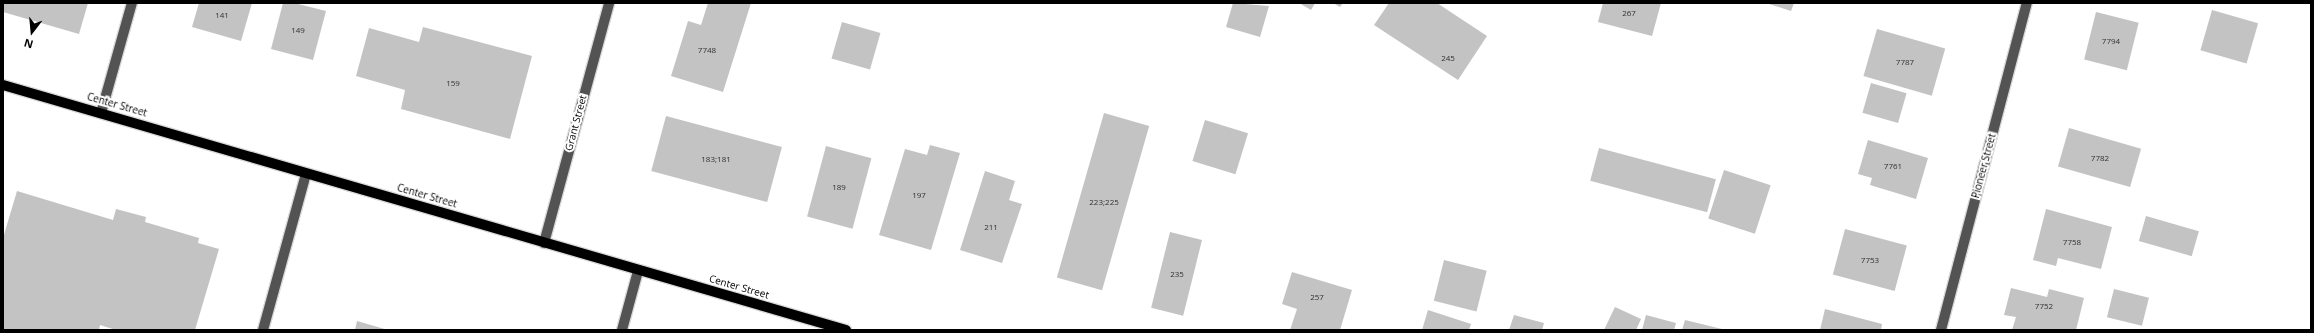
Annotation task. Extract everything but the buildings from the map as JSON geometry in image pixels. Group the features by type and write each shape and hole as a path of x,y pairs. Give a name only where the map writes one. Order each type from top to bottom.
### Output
{"main road":[{"name":"Center Street","path":"3,85 638,271 846,330"}],"street":[{"path":"102,113 132,3"},
{"name":"Grant Street","path":"544,243 609,3"},
{"name":"Pioneer Street","path":"1941,330 2027,3"},
{"path":"263,330 306,174"},
{"path":"622,330 638,271"}]}
